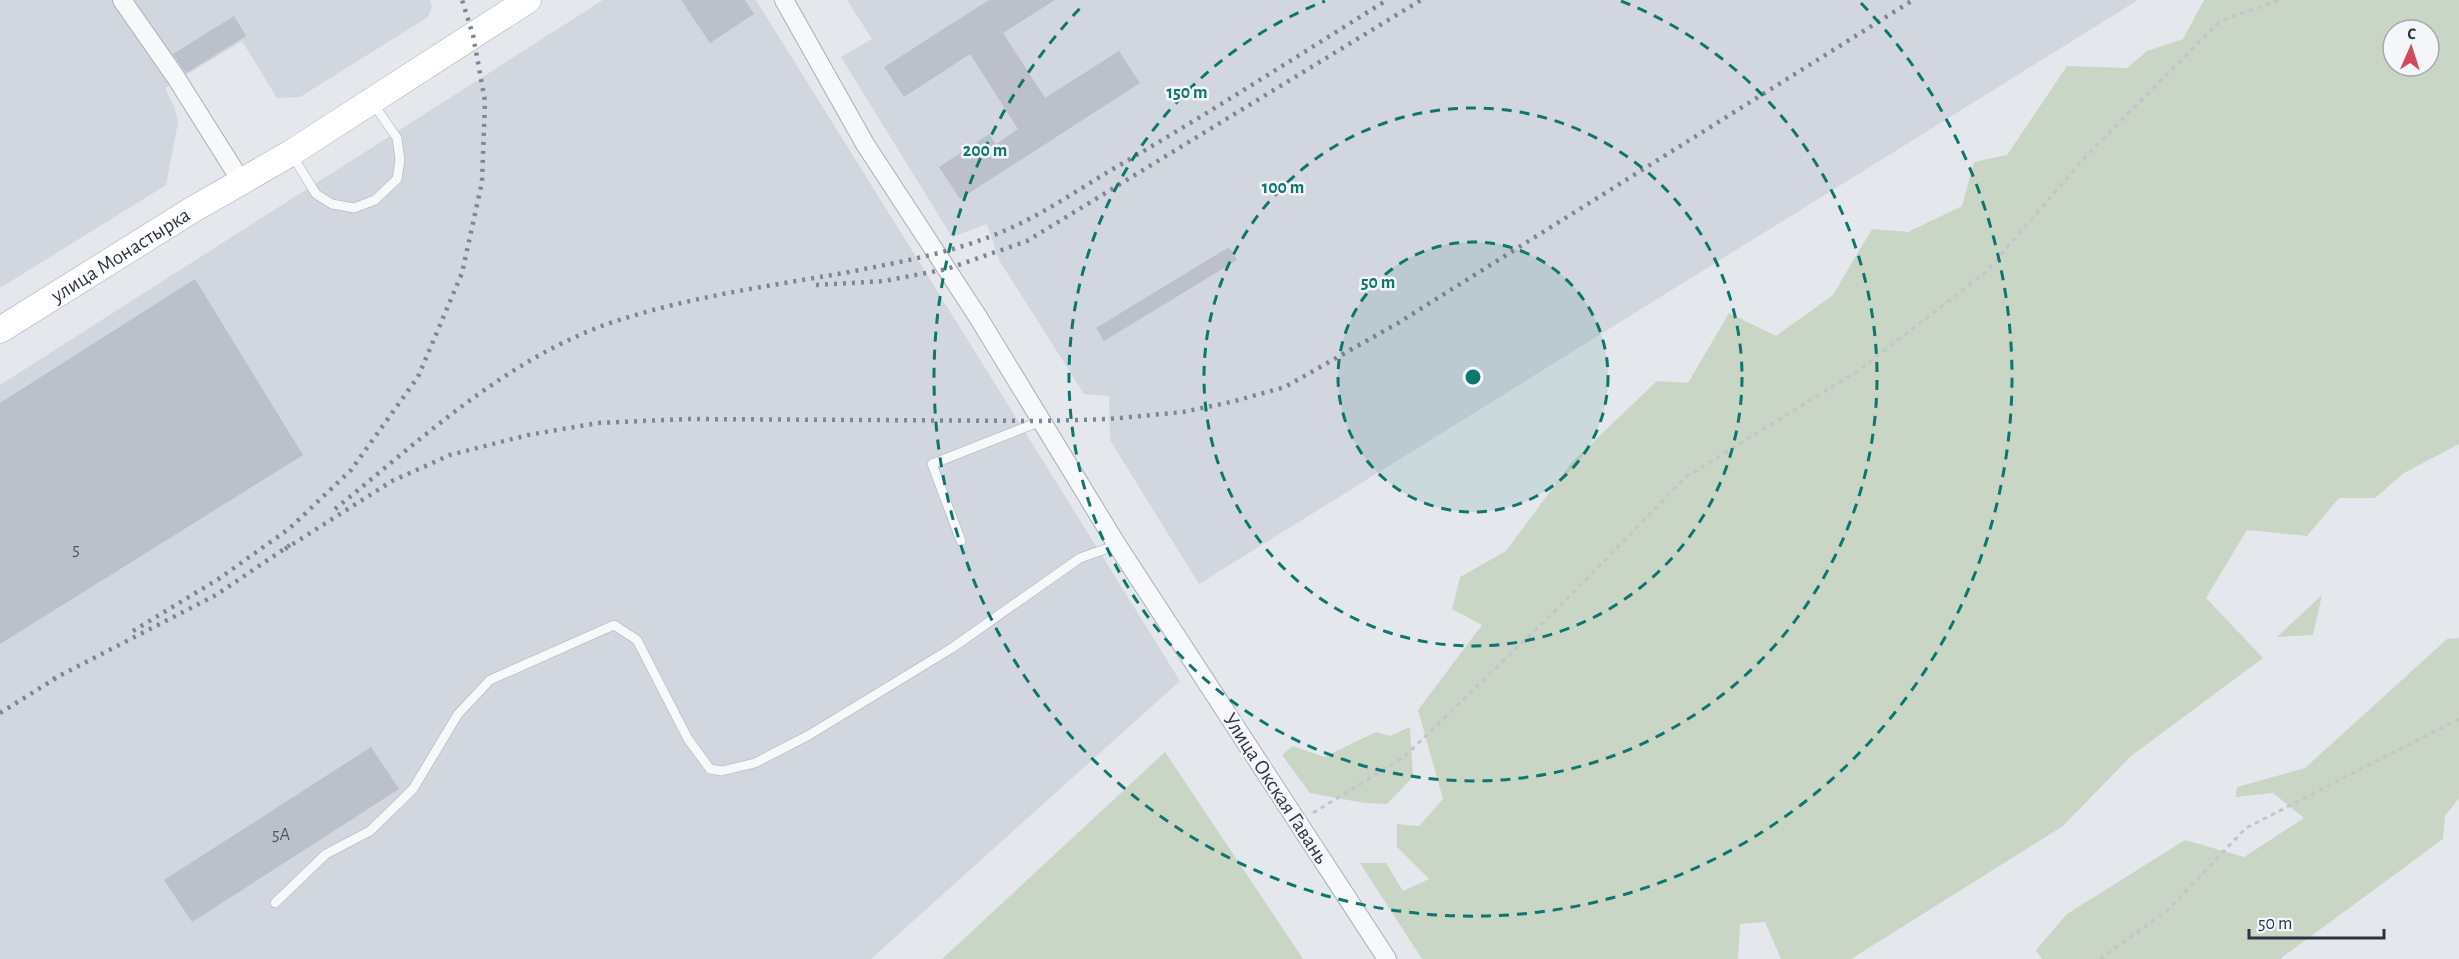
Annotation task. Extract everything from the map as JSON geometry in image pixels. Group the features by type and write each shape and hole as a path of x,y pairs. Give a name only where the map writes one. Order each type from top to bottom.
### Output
{"street":[{"path":"122,0 175,76 241,181"},
{"path":"291,153 528,0"},
{"name":"Улица Окская Гавань","path":"784,0 865,144 978,317 1117,545 1387,959"},
{"name":"улица Монастырка","path":"0,330 241,181 291,153"}],"lane":[{"path":"291,153 316,194 333,204 354,208 375,200 397,179 400,160 397,138 371,102"},
{"path":"961,542 933,464 1041,421"},
{"path":"275,903 326,854 370,831 413,789 458,714 490,680 593,633 614,625 637,639 688,739 710,769 722,771 755,763 809,735 952,648 1080,558 1117,545"}],"path":[{"path":"1299,822 1404,758 1561,605 1687,476 1858,371 1986,272 2087,155 2220,21 2280,0"},
{"path":"2100,959 2168,910 2246,828 2459,719"}],"shaded area":[{"path":"0,0 430,0 432,7 428,17 300,97 277,98 242,41 165,88 175,109 178,122 166,185 0,288"},
{"path":"603,0 756,0 1180,681 871,959 0,959 0,385"},
{"path":"847,0 2138,0 1199,584 1110,440 1109,396 1084,394 999,260 987,224 952,237 841,57 872,39"}],"green space":[{"path":"2204,0 2459,0 2459,444 2404,473 2375,498 2339,498 2307,536 2247,530 2206,598 2263,658 2131,756 2063,826 1851,959 1781,959 1765,922 1740,924 1738,959 1422,959 1360,863 1386,863 1403,891 1429,879 1397,847 1397,824 1419,826 1443,799 1418,710 1482,625 1452,609 1460,577 1506,551 1572,462 1657,381 1688,383 1729,313 1776,336 1833,295 1872,229 1908,232 1962,206 1974,162 2007,155 2067,66 2127,68 2147,51 2183,39"},
{"path":"2322,595 2313,635 2277,637"},
{"path":"2459,638 2459,798 2445,816 2443,839 2280,959 2042,959 2036,950 2067,914 2185,840 2244,857 2304,818 2273,793 2236,797 2237,787 2305,768 2447,639"},
{"path":"1410,727 1413,777 1387,804 1364,803 1310,793 1282,755 1293,746 1324,757 1376,732 1390,736"},
{"path":"1165,752 1303,959 942,959"}],"building":[{"path":"681,0 745,0 754,14 710,43"},
{"path":"989,0 1055,0 1003,33 1045,98 1119,51 1140,83 960,199 939,167 989,134 996,144 1018,129 970,54 904,97 884,67"},
{"path":"234,16 246,36 186,73 173,54"},
{"path":"1229,247 1237,260 1104,341 1096,328"},
{"path":"195,279 303,455 0,644 0,403"},
{"path":"371,747 399,789 192,922 164,880"}],"railway":[{"path":"133,631 220,578 290,528 351,470 418,377 462,273 482,182 485,101 473,35 462,0"},
{"path":"335,509 465,404 535,358 572,339 610,323 669,306 913,259 954,249 995,235 1065,199 1387,0"},
{"path":"816,285 884,281 947,269 1027,241 1421,0"},
{"path":"285,549 392,481 450,455 528,435 598,423 688,419 1041,421 1109,419 1183,412 1285,387 1398,323 1913,0"},
{"path":"53,679 216,595 290,545"},
{"path":"0,713 61,675"}]}
